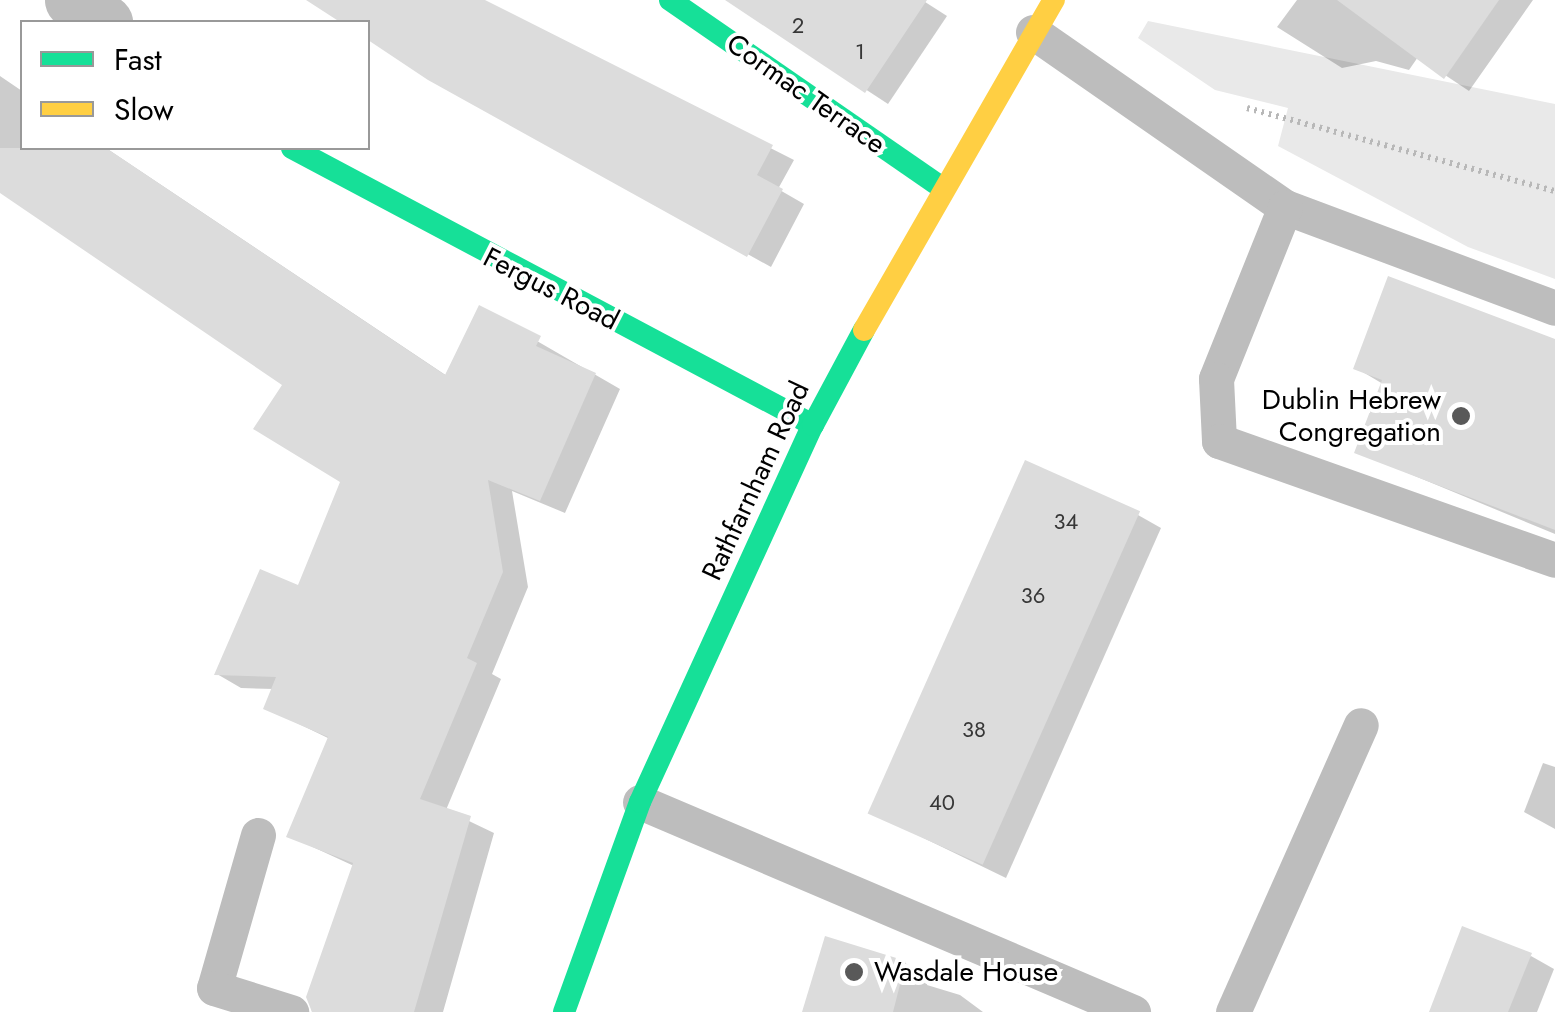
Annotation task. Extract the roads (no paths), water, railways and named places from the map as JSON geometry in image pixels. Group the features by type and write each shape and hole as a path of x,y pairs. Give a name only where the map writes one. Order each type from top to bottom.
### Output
{"main road":[{"name":"Cormac Terrace","path":"670,0 941,187"},
{"name":"Rathfarnham Road","path":"564,1012 640,802 814,425 1040,12"},
{"name":"Fergus Road","path":"295,150 406,214 814,425"}],"street":[{"path":"72,0 102,20"}],"lane":[{"path":"1040,12 1284,207 1555,308"},
{"path":"1284,207 1216,379 1219,441 1555,560"},
{"path":"1234,1012 1360,724"},
{"path":"640,802 1133,1012"},
{"path":"258,836 214,988 291,1012"}],"place":[{"name":"Dublin Hebrew Congregation","path":"1461,416"},
{"name":"Wasdale House","path":"854,972"}]}
